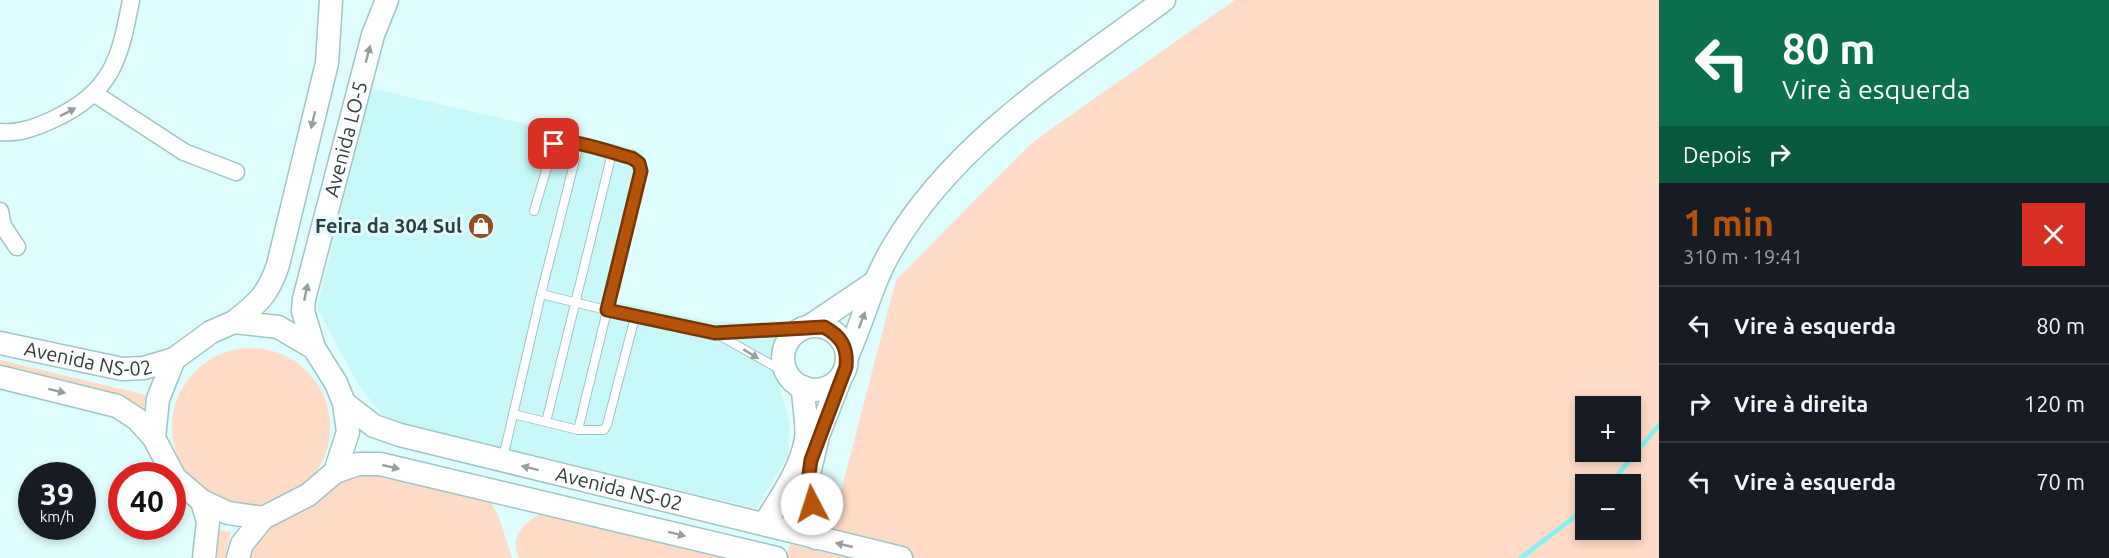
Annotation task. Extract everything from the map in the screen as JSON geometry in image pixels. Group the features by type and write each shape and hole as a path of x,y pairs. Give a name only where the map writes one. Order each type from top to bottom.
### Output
{"street":[{"path":"0,132 14,134 46,123 75,109 95,94 111,70 123,43 131,0"},
{"name":"Avenida LO-5","path":"234,322 262,300 271,286 278,265 327,63 331,0"},
{"name":"Avenida LO-5","path":"314,348 303,311 304,300 373,35 387,0"},
{"path":"816,537 810,492 810,467 874,283 915,213 949,173 1005,118 1164,0"},
{"path":"95,94 184,152 236,172"},
{"path":"0,211 3,226 16,246"},
{"path":"765,523 794,473 802,454 806,431 795,381 784,364 787,344 806,328 874,283"},
{"path":"238,558 242,544 263,518 308,495 335,472 348,432 345,403 336,382 314,348 278,327 234,322 211,332 174,359 158,399 154,438 176,477 202,501 228,513 263,518"},
{"path":"795,381 819,390 827,388 844,367 843,343 835,333 824,327 806,328"},
{"name":"Avenida NS-02","path":"0,343 122,369 144,368 174,359"},
{"name":"Avenida NS-02","path":"0,377 117,406 137,419 154,438"},
{"name":"Avenida NS-02","path":"345,403 374,426 502,461 765,523 901,558"},
{"name":"Avenida NS-02","path":"335,472 358,464 380,464 776,558"},
{"path":"202,501 207,522 204,558"}],"lane":[{"path":"534,211 554,144 560,141 632,158 639,163 641,171 578,430"},
{"path":"502,461 579,144"},
{"path":"546,422 612,153"},
{"path":"541,294 635,317 715,333 806,328"},
{"path":"513,414 578,430 597,432 604,430 635,317"},
{"path":"715,333 795,381"}],"shaded area":[{"path":"1235,0 1659,0 1659,558 901,558 828,541 896,280 1034,141"},
{"name":"Feira da 304 Sul","path":"370,88 644,151 607,300 713,322 785,322 775,353 778,381 790,423 788,456 756,508 406,427 383,416 359,386 317,308"},
{"path":"236,349 266,349 295,361 317,383 329,412 329,442 317,471 295,493 266,505 236,505 207,493 186,472 186,462 180,462 173,442 173,412 185,383 207,361"},
{"path":"0,360 146,395 143,410 0,373"},
{"path":"357,468 490,501 498,515 512,558 242,558 266,521"},
{"path":"550,509 754,558 519,558 516,549 518,534 528,522"},
{"path":"218,530 231,532 225,558 212,558"},
{"path":"790,544 849,558 786,558"}],"waterway":[{"path":"1618,474 1659,425"},
{"path":"1521,558 1575,516"}],"place":[{"name":"Feira da 304 Sul","path":"481,226"}],"route":[{"path":"554,144 560,141 579,144 632,158 639,163 641,171 607,310 715,333 824,327 835,333 843,343 847,356 846,367 833,396 811,460 809,474 812,504"}]}
